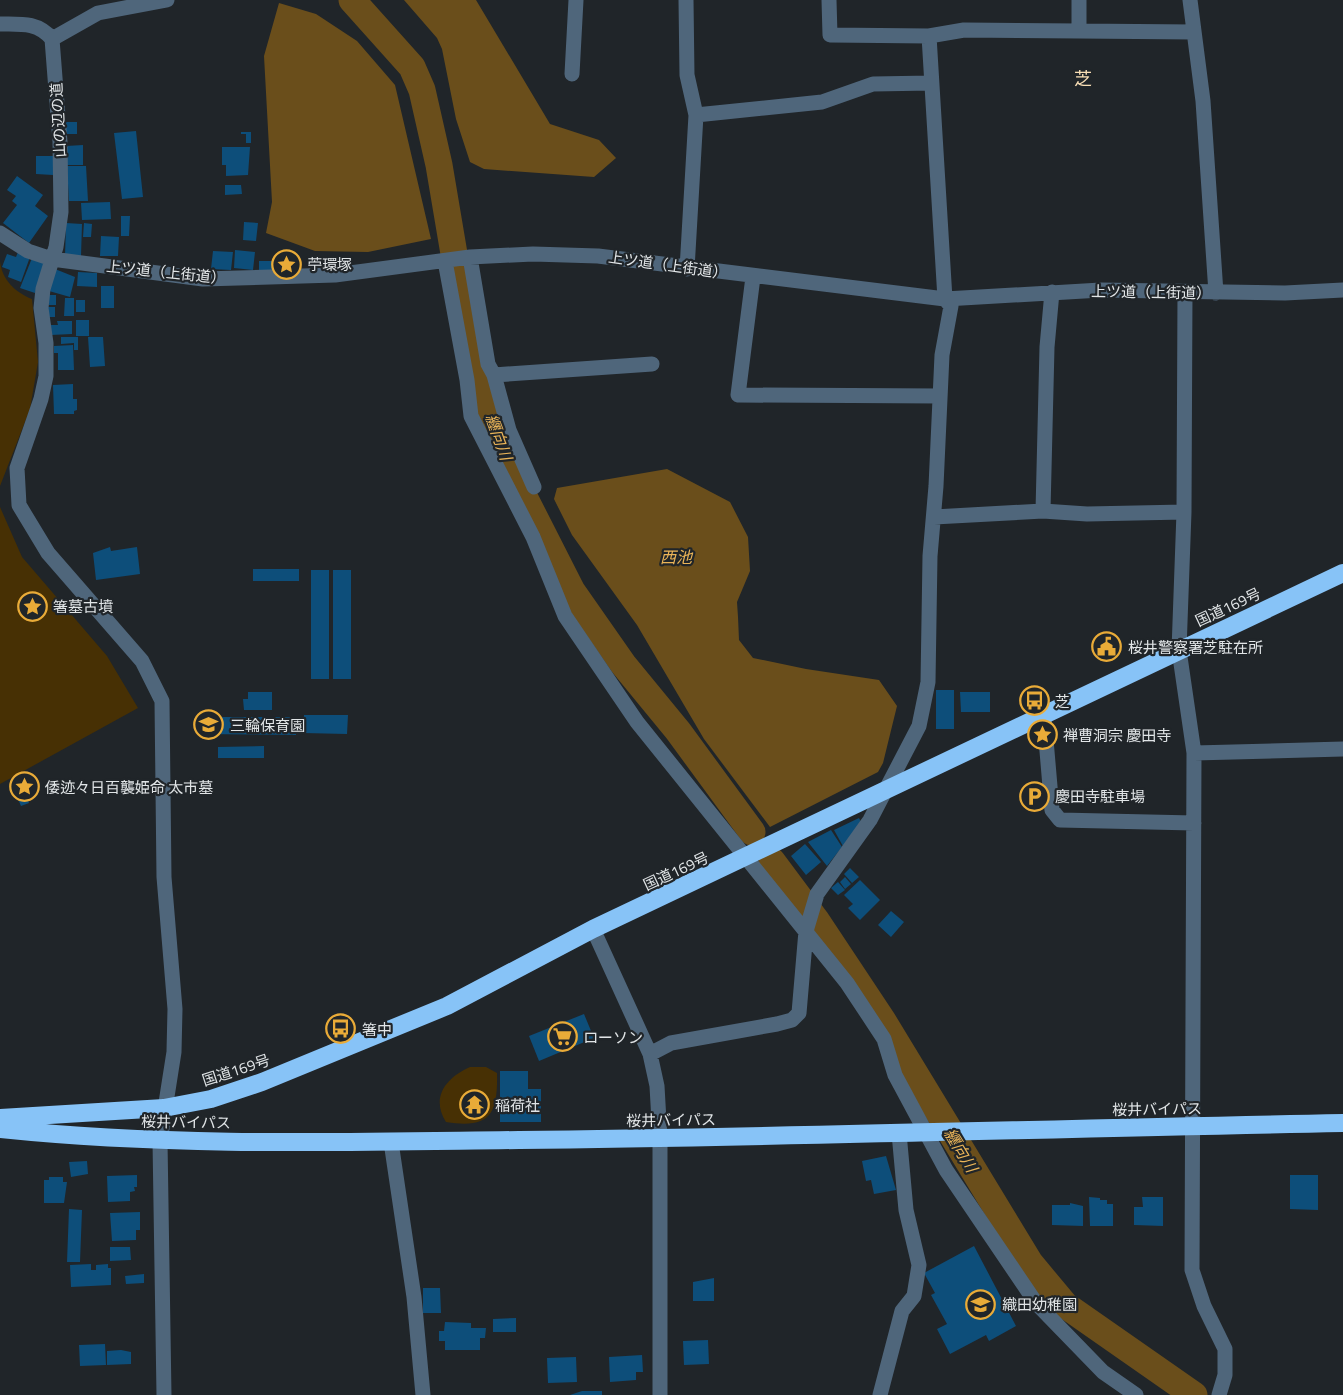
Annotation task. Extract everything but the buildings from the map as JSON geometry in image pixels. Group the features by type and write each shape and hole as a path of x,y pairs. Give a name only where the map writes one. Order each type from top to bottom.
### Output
{"highway":[{"name":"国道169号","path":"0,1118 164,1108 211,1099 262,1082 447,1006 592,929 1343,573"},
{"name":"桜井バイパス","path":"0,1129 160,1141 390,1142 660,1139 1343,1123"}],"street":[{"path":"0,24 44,28 52,39 98,13 167,0"},
{"path":"572,74 576,0"},
{"path":"686,0 687,75 696,115 687,269"},
{"path":"829,0 830,35 929,36 964,30 1194,33"},
{"path":"1078,0 1079,31"},
{"path":"1190,0 1207,147 1216,293"},
{"path":"650,1054 671,1043 792,1020 799,1013 806,929 817,894 870,820 919,726 928,682 930,556 942,355 951,306 945,299 929,36"},
{"name":"山の辺の道","path":"52,39 60,141 61,212 52,259 43,289 41,308 46,343 46,376 41,399 17,468 19,505 48,553 142,661 162,701 164,878 175,1009 174,1052 160,1141 164,1395"},
{"path":"696,115 822,102 873,84 931,82"},
{"name":"上ツ道（上街道）","path":"0,233 28,250 52,259 203,279 335,275 468,258 533,254 598,256 687,269 945,299 1052,292 1216,293 1343,290"},
{"path":"468,258 488,364 494,375 509,430 534,487"},
{"path":"447,261 471,416 533,537 565,616 637,722 720,824 744,858 806,929 848,983 884,1039 895,1076 931,1133 946,1170 1036,1303 1103,1372 1136,1395"},
{"path":"753,277 738,395 940,396"},
{"path":"1043,511 1047,358 1052,292"},
{"path":"1185,292 1184,512 1179,650 1194,753 1192,1270 1213,1326 1225,1349 1225,1375 1220,1394"},
{"path":"494,375 652,364"},
{"path":"934,517 1043,511 1087,514 1184,512"},
{"path":"1044,716 1048,736 1052,810 1055,816 1060,819 1194,823"},
{"path":"1194,753 1343,749"},
{"path":"592,929 650,1054 657,1086 660,1139 660,1395"},
{"path":"880,1395 902,1311 914,1296 919,1265 906,1210 899,1133"},
{"path":"390,1142 414,1297 423,1395"}],"shaded area":[{"path":"0,261 3,274 10,284 20,293 32,299 38,362 30,409 0,486"},
{"name":"箸墓古墳","path":"0,507 22,557 107,656 138,708 0,784"},
{"path":"470,1067 486,1067 497,1073 496,1099 493,1108 488,1116 473,1123 446,1122 441,1113 440,1104 443,1089 454,1076"}],"water":[{"path":"404,0 476,0 550,124 599,140 616,158 594,177 484,169 470,162 456,119 442,49 437,38"},
{"path":"279,3 316,14 357,41 395,85 431,239 368,252 315,251 266,233 272,202 264,56"},
{"name":"西池","path":"667,469 730,502 748,537 750,571 737,602 739,640 753,658 879,680 897,706 883,763 878,772 770,827 704,739 637,625 572,535 554,499 557,488"}],"waterway":[{"name":"纒向川","path":"352,0 412,67 422,90 439,165 465,319 488,407 515,479 572,591 623,664 678,731 752,832"},
{"name":"纒向川","path":"772,861 816,920 883,1021 1030,1263 1065,1305 1194,1395"}],"place":[{"name":"苧環塚","path":"286,264"},
{"name":"箸墓古墳","path":"32,606"},
{"name":"桜井警察署芝駐在所","path":"1107,647"},
{"name":"芝","path":"1034,701"},
{"name":"三輪保育園","path":"209,725"},
{"name":"禅曹洞宗 慶田寺","path":"1042,735"},
{"name":"倭迹々日百襲姫命 太市墓","path":"24,787"},
{"name":"慶田寺駐車場","path":"1034,796"},
{"name":"箸中","path":"341,1029"},
{"name":"ローソン","path":"562,1037"},
{"name":"稲荷社","path":"474,1105"},
{"name":"織田幼稚園","path":"981,1304"}],"district":[{"name":"芝","path":"1083,78"}]}
